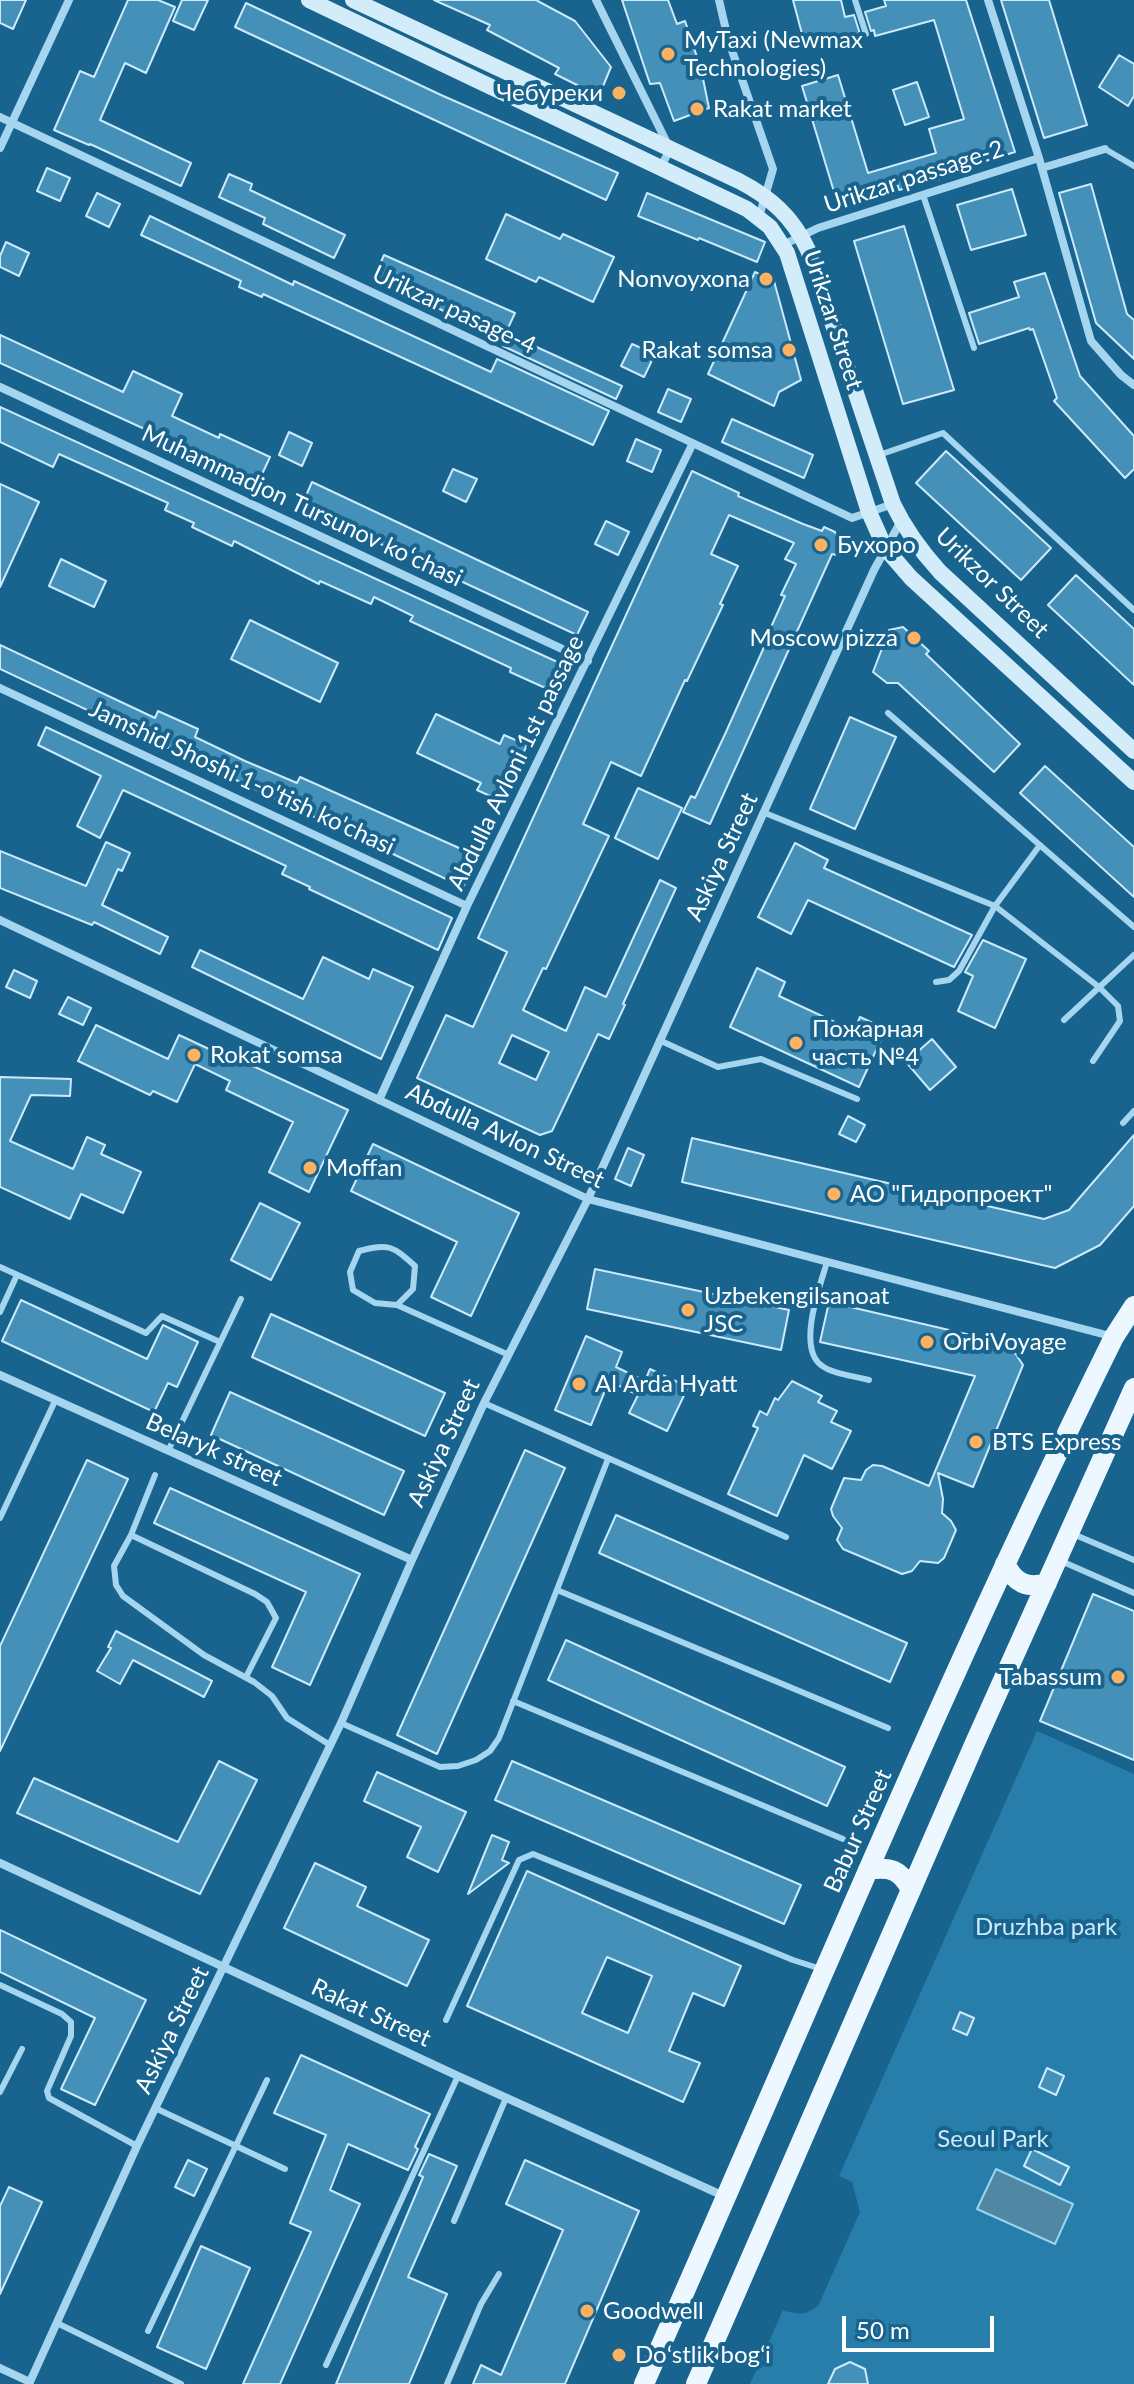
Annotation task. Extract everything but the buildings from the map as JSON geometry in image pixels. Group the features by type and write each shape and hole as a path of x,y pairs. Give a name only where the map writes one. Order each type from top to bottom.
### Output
{"main road":[{"name":"Urikzar Street","path":"309,0 661,167 759,217 783,245 869,512 885,548 911,578 1134,782"},
{"name":"Urikzar Street","path":"353,0 765,196 802,235"},
{"name":"Urikzor Street","path":"802,235 901,521 940,572 1134,751"},
{"name":"Babur Street","path":"644,2384 1005,1564 1114,1337 1134,1306"},
{"path":"696,2384 1134,1388"},
{"path":"1005,1564 1011,1576 1022,1584 1034,1587 1047,1583"},
{"path":"868,1870 882,1867 896,1869 911,1890"}],"street":[{"path":"0,148 69,0"},
{"path":"596,0 670,149 661,167"},
{"path":"719,0 728,39 773,169 759,217"},
{"name":"Urikzar passage-2","path":"988,0 1039,158 1091,341 1134,385"},
{"name":"Urikzar pasage-4","path":"0,117 852,518 893,504"},
{"name":"Urikzar passage-2","path":"1042,168 1105,149"},
{"name":"Urikzar passage-2","path":"783,245 818,228 1039,158"},
{"name":"Muhammadjon Tursunov koʻchasi","path":"0,387 588,661"},
{"name":"Abdulla Avloni 1st passage","path":"379,1100 467,906 692,445"},
{"name":"Askiya Street","path":"29,2383 137,2146 341,1723 484,1403 588,1199 885,548 901,521"},
{"name":"Jamshid Shoshi 1-o'tish ko'chasi","path":"0,688 467,906"},
{"name":"Abdulla Avlon Street","path":"0,920 588,1199 1114,1337"},
{"name":"Belaryk street","path":"0,1375 412,1560"},
{"name":"Rakat Street","path":"0,1863 727,2197"},
{"path":"0,2368 29,2383"}],"lane":[{"path":"855,0 866,34"},
{"path":"1105,149 1133,163"},
{"path":"923,195 974,348"},
{"path":"877,455 943,433 1134,610"},
{"path":"888,713 1134,927"},
{"path":"765,813 995,906 1099,987 1118,1006 1120,1021 1093,1061"},
{"path":"936,982 949,980 959,971 995,906 1040,845"},
{"path":"1064,1020 1134,955"},
{"path":"659,1040 718,1067 761,1059 857,1099"},
{"path":"1123,1123 1134,1111"},
{"path":"397,1305 413,1289 415,1266 400,1252 380,1245 359,1251 350,1272 353,1290 375,1303 397,1305 509,1355"},
{"path":"827,1262 813,1311 810,1343 816,1360 823,1367 869,1380"},
{"path":"0,1267 146,1333 162,1316 220,1342"},
{"path":"0,1312 17,1275"},
{"path":"168,1451 241,1299"},
{"path":"0,1518 55,1401"},
{"path":"484,1403 786,1537"},
{"path":"341,1723 440,1767 458,1766 490,1751 499,1738 608,1459"},
{"path":"155,1475 131,1535 114,1566 116,1585 123,1596 204,1655 246,1677 272,1696 287,1718 330,1745"},
{"path":"1070,1532 1134,1560"},
{"path":"131,1535 267,1602 276,1618 246,1677"},
{"path":"1057,1560 1134,1593"},
{"path":"557,1590 888,1728"},
{"path":"513,1701 843,1839"},
{"path":"446,2020 519,1860 533,1854 824,1971"},
{"path":"0,1985 62,2014 71,2022 71,2036 47,2091 49,2098 137,2146"},
{"path":"0,2092 22,2049"},
{"path":"326,2365 458,2076"},
{"path":"148,2331 267,2080"},
{"path":"454,2221 506,2098"},
{"path":"155,2108 285,2169"},
{"path":"447,2384 481,2304 499,2274"},
{"path":"57,2323 181,2384"}],"green space":[{"path":"1037,1731 1134,1774 1134,2384 750,2384 783,2310 802,2313 811,2311 819,2304 860,2212 852,2182 839,2176"}],"shaded area":[{"path":"996,2169 1073,2204 1055,2244 977,2209"}],"place":[{"name":"MyTaxi (Newmax Technologies)","path":"668,54"},
{"name":"Чебуреки","path":"619,93"},
{"name":"Rakat market","path":"697,109"},
{"name":"Nonvoyxona","path":"766,279"},
{"name":"Rakat somsa","path":"789,350"},
{"name":"Бухоро","path":"821,545"},
{"name":"Moscow pizza","path":"914,638"},
{"name":"Пожарная часть №4","path":"796,1043"},
{"name":"Rokat somsa","path":"194,1055"},
{"name":"Moffan","path":"310,1168"},
{"name":"АО \"Гидропроект\"","path":"834,1194"},
{"name":"Uzbekengilsanoat JSC","path":"688,1310"},
{"name":"OrbiVoyage","path":"927,1342"},
{"name":"Al Arda Hyatt","path":"579,1384"},
{"name":"BTS Express","path":"976,1442"},
{"name":"Tabassum","path":"1118,1677"},
{"name":"Goodwell","path":"587,2311"},
{"name":"Doʻstlik bogʻi","path":"619,2355"}],"park label":[{"name":"Druzhba park","path":"1046,1927"},
{"name":"Seoul Park","path":"993,2139"}]}
